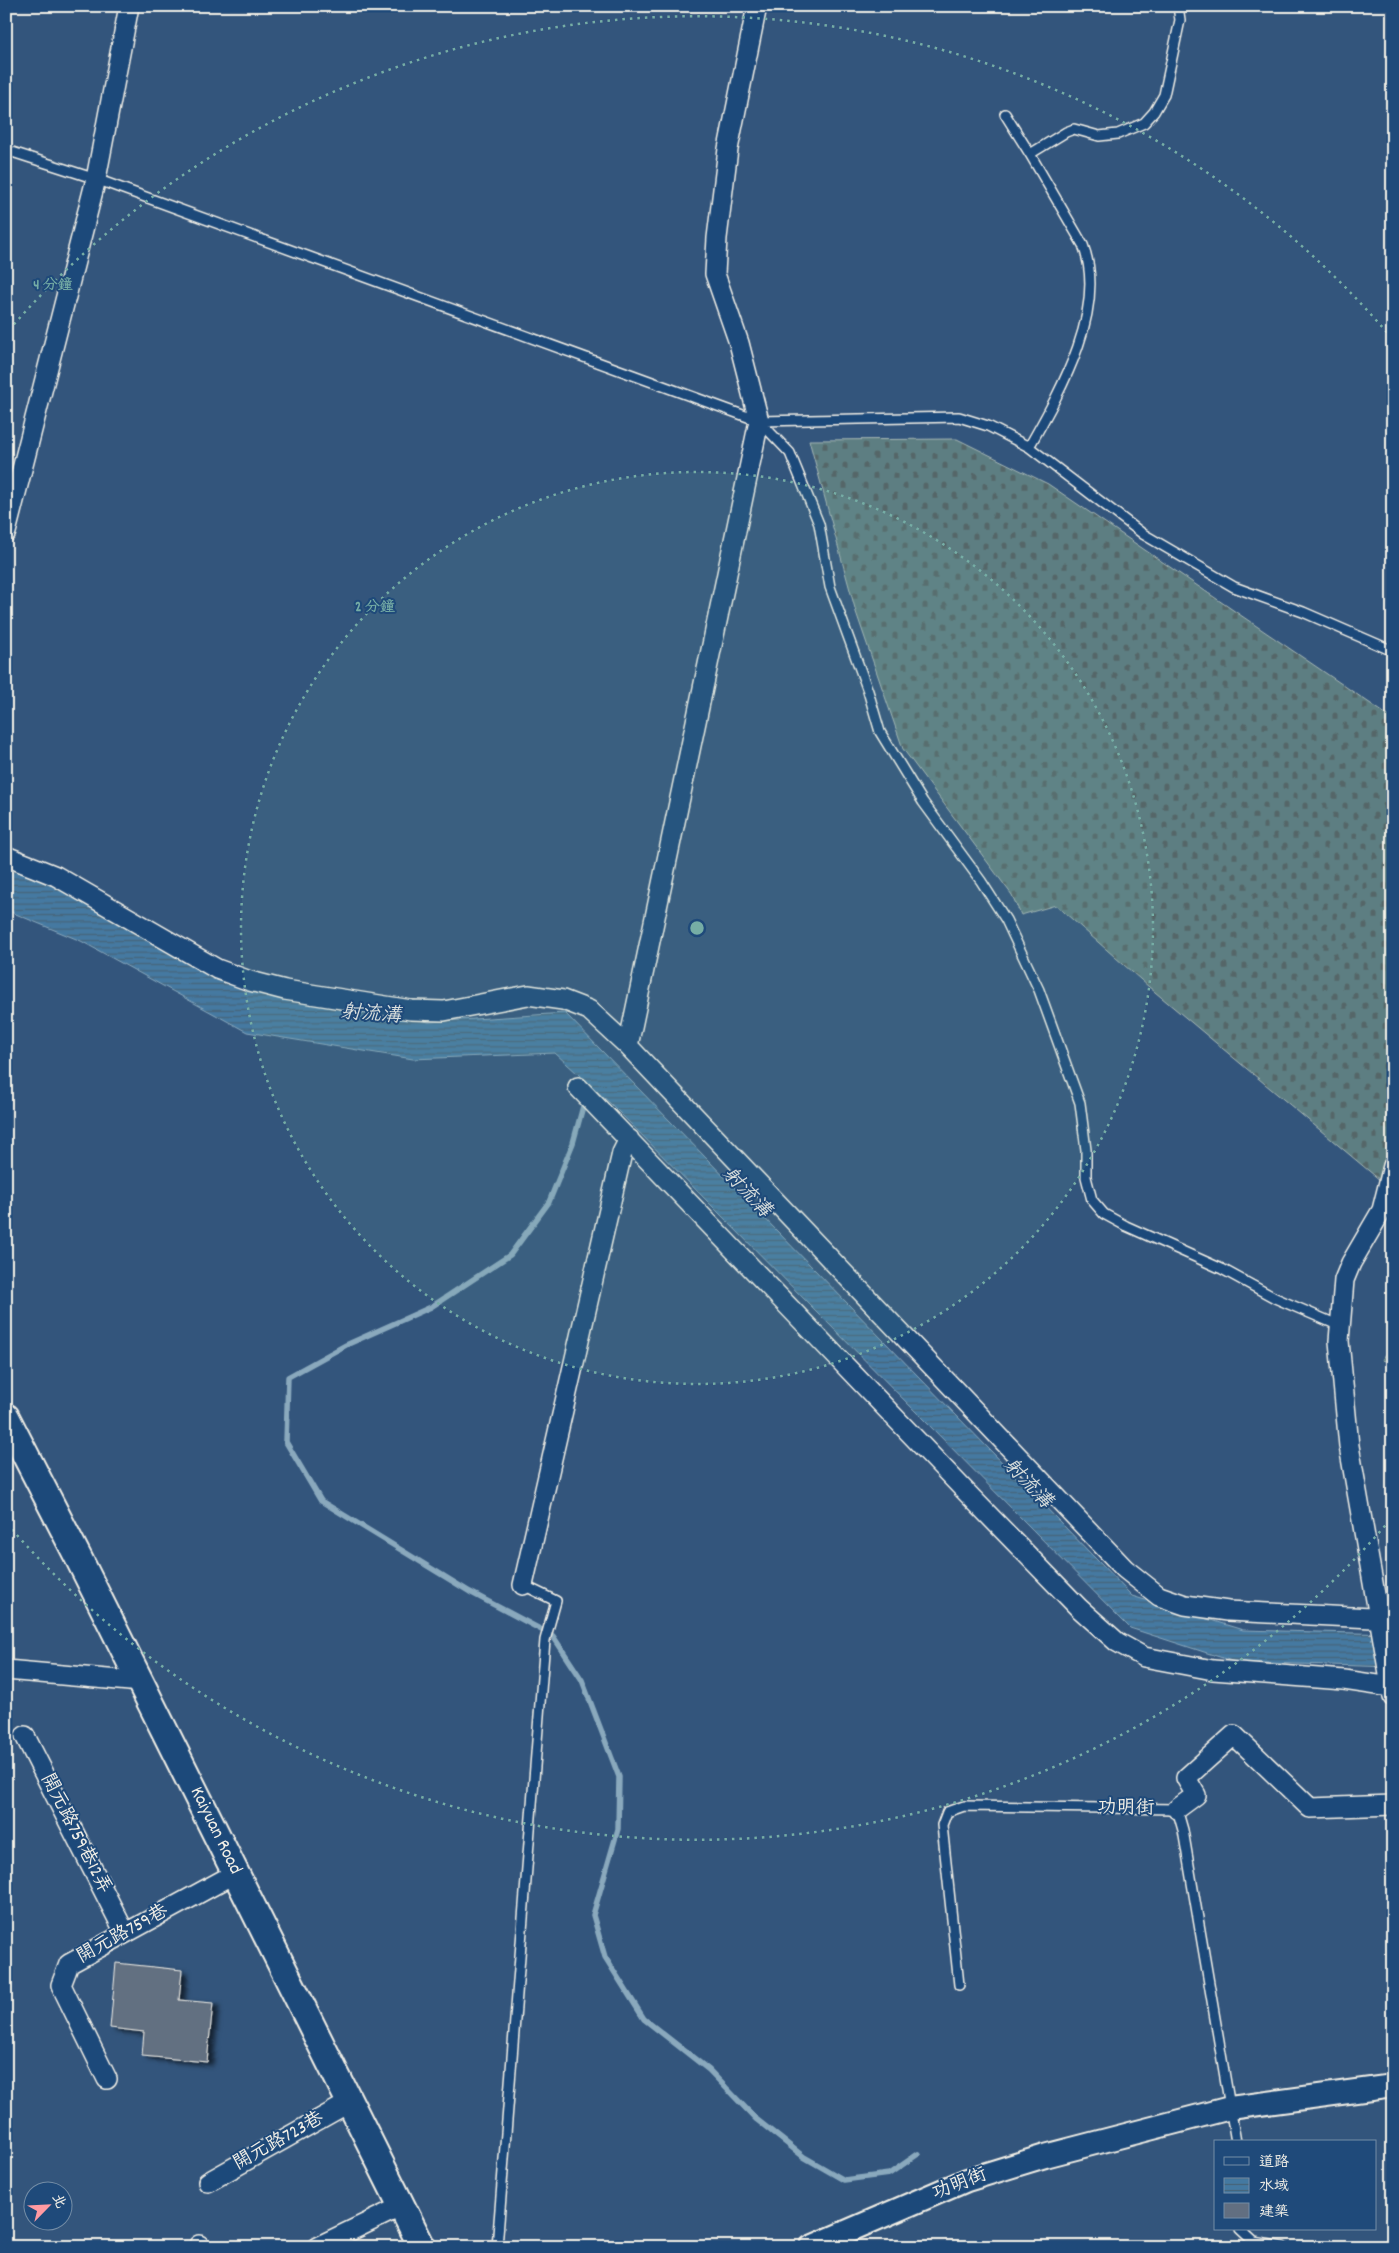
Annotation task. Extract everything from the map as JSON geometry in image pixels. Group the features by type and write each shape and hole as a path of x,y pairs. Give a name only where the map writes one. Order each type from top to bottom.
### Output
{"main road":[{"name":"Kaiyuan Road","path":"6,1417 141,1682 422,2247"}],"street":[{"path":"6,532 96,179 128,6"},
{"path":"628,1046 758,420 739,343 715,274 717,238 728,149 757,6"},
{"path":"6,856 56,876 217,969 250,981 285,990 411,1010 444,1011 528,995 564,1000 589,1010 628,1046 1125,1569 1159,1596 1185,1605 1228,1612 1385,1623"},
{"path":"578,1087 972,1498 1079,1608 1117,1642 1144,1657 1213,1670 1344,1680 1391,1688 1385,1623 1349,1446 1339,1341 1344,1280 1351,1263 1382,1210 1393,1166"},
{"path":"523,1585 622,1153 629,1140"},
{"path":"6,1670 141,1682"},
{"path":"1176,1809 1196,1795 1186,1778 1234,1735 1310,1808 1393,1805"},
{"name":"開元路759巷12弄","path":"25,1736 125,1933"},
{"name":"開元路759巷","path":"108,2079 61,1985 69,1964 236,1873"},
{"name":"功明街","path":"811,2247 967,2180 1055,2154 1230,2108 1393,2086"},
{"name":"開元路723巷","path":"208,2182 350,2102"},
{"path":"317,2247 402,2206"}],"lane":[{"path":"1030,154 1074,129 1099,136 1118,134 1144,122 1154,112 1164,95 1180,20 1178,6"},
{"path":"1005,114 1084,245 1088,258 1090,291 1082,334 1050,409 1029,447"},
{"path":"6,150 96,179 758,420 959,418 988,426 1029,447 1143,534 1234,587 1303,612 1393,651"},
{"path":"758,420 790,453 819,524 830,587 868,691 880,732 923,802 981,881 1006,920 1039,990 1080,1103 1086,1150 1086,1177 1092,1200 1104,1214 1126,1226 1222,1269 1275,1298 1340,1326"},
{"path":"497,2247 545,1640 556,1601 523,1585"},
{"name":"功明街","path":"959,1985 942,1826 947,1812 964,1806 1176,1809 1183,1830 1236,2140"},
{"path":"1241,2230 1254,2242 1283,2247"}],"green space":[{"path":"957,439 1048,484 1393,719 1393,1191 1149,987 1056,905 1021,915 1012,895 903,749 856,612 809,440"},
{"path":"1393,1344 1393,1363 1382,1360"}],"water":[{"name":"射流溝","path":"6,864 84,901 237,985 429,1022 565,1013 1132,1596 1243,1630 1393,1634 1393,1667 1235,1662 1130,1628 613,1106 555,1053 413,1059 247,1032 81,941 6,910"}],"building":[{"path":"116,1963 182,1970 179,2000 213,2003 207,2062 142,2056 144,2032 110,2028"}],"waterway":[{"path":"585,1099 573,1143 549,1202 510,1255 431,1307 346,1345 288,1377 286,1442 321,1501 470,1592 553,1636 582,1680 619,1777 618,1829 593,1915 605,1957 644,2019 709,2070 756,2119 804,2157 844,2180 889,2174 918,2154"}]}
